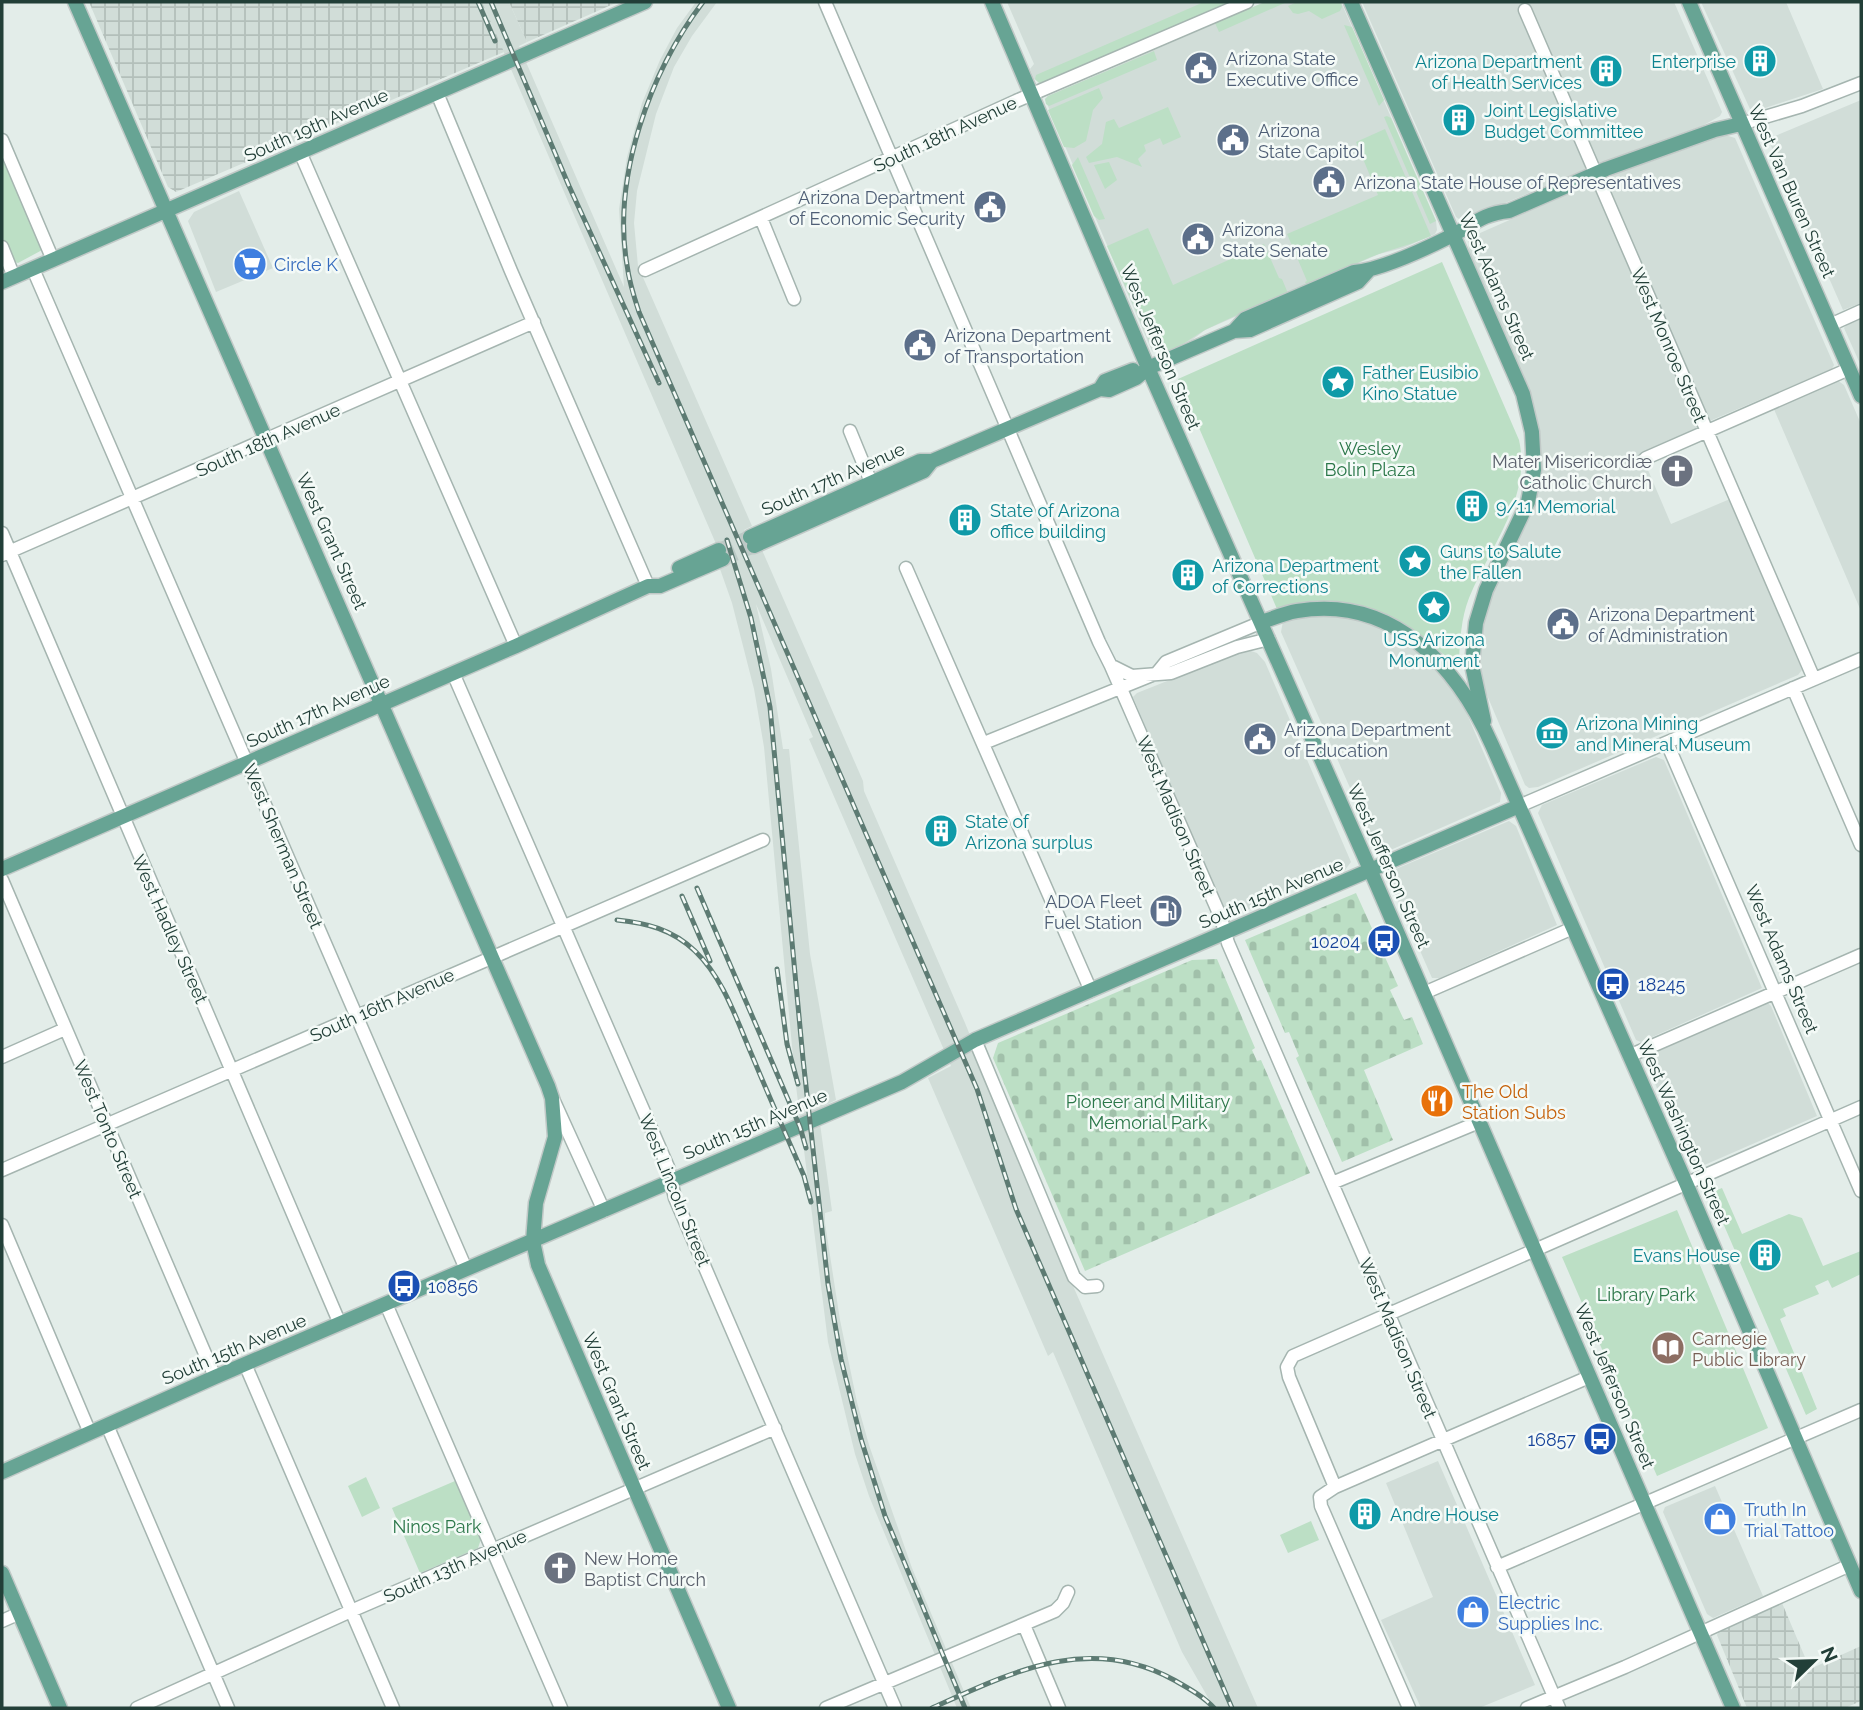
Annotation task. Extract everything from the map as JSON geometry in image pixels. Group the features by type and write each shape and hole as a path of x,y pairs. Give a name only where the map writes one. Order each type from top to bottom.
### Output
{"main road":[{"name":"West Grant Street","path":"75,2 552,1098 555,1137 536,1203 533,1241 537,1265 729,1708"},
{"name":"South 19th Avenue","path":"8,279 645,2"},
{"name":"West Jefferson Street","path":"992,2 1148,368 1371,871 1733,1708"},
{"name":"West Adams Street","path":"1351,2 1523,394"},
{"name":"West Van Buren Street","path":"1689,2 1861,396"},
{"name":"South 17th Avenue","path":"752,541 874,487 920,461 932,461 1008,429 1100,389 1105,381 1132,370 1148,368 1234,331 1250,330 1347,288 1358,282 1368,271 1453,235 1471,233 1500,221 1510,211 1595,174 1715,130 1741,124"},
{"name":"West Washington Street","path":"1485,729 1472,666 1475,630 1481,602 1528,502 1534,470 1532,432 1523,394"},
{"name":"South 17th Avenue","path":"2,869 516,646 648,586 656,578 721,554"},
{"name":"West Washington Street","path":"1262,622 1285,614 1315,609 1357,613 1399,629 1434,654 1447,669 1485,729 1686,1183 1861,1591"},
{"name":"South 15th Avenue","path":"2,1472 245,1364 902,1082 975,1040 1519,806"},
{"path":"2,1573 60,1708"}],"street":[{"name":"West Madison Street","path":"825,2 1098,642 1121,687 1221,918 1225,934 1556,1703"},
{"name":"South 18th Avenue","path":"645,270 1032,94 1247,2"},
{"name":"West Monroe Street","path":"1525,10 1814,680"},
{"path":"1741,124 1802,106 1861,83"},
{"path":"437,93 648,586"},
{"path":"2,140 53,260"},
{"path":"300,152 516,646"},
{"path":"761,218 794,299"},
{"path":"2,247 8,279"},
{"name":"West Sherman Street","path":"33,269 466,1269"},
{"path":"1830,325 1861,311"},
{"name":"South 18th Avenue","path":"6,554 534,323"},
{"path":"1642,462 1849,369"},
{"path":"850,431 874,487"},
{"name":"West Hadley Street","path":"2,533 6,554 233,1071 340,1324"},
{"path":"906,568 1091,991"},
{"path":"984,743 1157,673 1166,662 1262,622"},
{"path":"1111,666 1132,676 1171,673 1269,639"},
{"path":"1519,806 1861,659"},
{"name":"West Lincoln Street","path":"453,673 668,1167 675,1198 895,1708"},
{"path":"1793,688 1861,845"},
{"name":"West Adams Street","path":"1667,743 1861,1191"},
{"name":"South 16th Avenue","path":"2,1170 763,839"},
{"name":"West Tonto Street","path":"2,880 215,1377"},
{"path":"1424,993 1573,928"},
{"path":"1629,1056 1861,955"},
{"path":"2,1057 65,1029"},
{"path":"975,1040 1074,1276 1085,1287 1097,1286"},
{"name":"West Grant Street","path":"552,1098 604,1210"},
{"path":"1335,1487 1289,1377 1288,1363 1297,1352 1861,1107"},
{"path":"1332,1183 1479,1122"},
{"path":"2,1225 90,1433"},
{"path":"386,1304 561,1708"},
{"path":"245,1364 393,1708"},
{"path":"1409,1708 1342,1556 1321,1506 1320,1497 1335,1487 1589,1377"},
{"path":"1497,1567 1861,1410"},
{"path":"107,1425 228,1708"},
{"name":"South 13th Avenue","path":"137,1708 351,1611 775,1428"},
{"path":"1527,1708 1556,1703 1700,1632 1850,1565"},
{"path":"826,1708 1055,1611 1063,1604 1068,1592"},
{"path":"2,1621 20,1613"},
{"path":"1024,1625 1059,1708"}],"shaded area":[{"path":"89,2 482,2 504,52 176,192 168,187"},
{"path":"482,2 509,2 527,42 519,46 624,287 619,209 627,157 642,103 677,28 696,2 717,2 674,67 656,114 637,191 634,223 638,266 752,526 744,530 755,553 762,550 863,781 864,791 965,1023 1070,1279 1258,1708 1214,1708 1182,1652 1053,1352 1048,1356 928,1078 951,1066 809,739 813,737 756,604 771,669 783,749 789,749 810,954 836,1100 818,1109 832,1211 825,1213 825,1223 840,1320 869,1445 912,1568 971,1708 957,1708 869,1496 855,1454 828,1342 795,1078 764,747 754,689 732,603 720,569 726,567"},
{"path":"509,2 618,2 527,42"},
{"path":"1007,2 1230,2 1040,83 1034,79 1030,69 1034,64"},
{"path":"1265,2 1341,2 1436,221 1437,230 1435,234 1403,248 1379,254 1205,330 1192,340 1162,353 1155,353 1045,99"},
{"path":"1362,2 1674,2 1722,112 1720,116 1702,126 1605,161 1462,221 1456,217"},
{"path":"1701,2 1786,2 1823,89 1756,111 1750,109"},
{"path":"1861,100 1861,303 1843,310 1768,139"},
{"path":"1725,135 1735,138 1834,365 1832,369 1698,426 1703,437 1645,463 1671,524 1730,499 1802,670 1798,675 1538,787 1529,788 1525,785 1484,688 1480,667 1480,643 1484,618 1493,593 1534,503 1540,477 1537,423 1531,394 1469,251 1468,241 1471,237 1602,179"},
{"path":"239,191 273,268 216,292 188,221 194,212"},
{"path":"1861,318 1861,366 1844,328 1848,323"},
{"path":"1837,380 1844,385 1861,424 1861,611 1773,407"},
{"path":"1318,614 1352,617 1398,635 1441,671 1464,707 1501,793 1500,802 1386,852 1378,851 1281,632 1283,621"},
{"path":"1240,652 1257,653 1265,662 1351,862 1345,870 1303,883 1263,900 1231,918 1225,914 1133,697 1137,693"},
{"path":"1656,757 1664,760 1762,988 1641,1042 1636,1040 1538,813 1542,805"},
{"path":"1509,821 1516,826 1557,925 1440,978 1432,978 1388,875 1391,871"},
{"path":"1768,1003 1817,1116 1693,1170 1645,1057"},
{"path":"1438,1461 1535,1685 1479,1708 1421,1708 1381,1620 1433,1597 1386,1483"},
{"path":"1715,1486 1763,1596 1713,1618 1707,1614 1663,1512 1665,1507"},
{"path":"1782,1603 1810,1669 1861,1646 1861,1701 1845,1708 1747,1708 1717,1635 1719,1631"}],"green space":[{"path":"1204,2 1230,2 1044,82 1039,83 1035,79 1036,75"},
{"path":"1265,2 1287,2 1219,32 1215,23"},
{"path":"1297,2 1341,2 1342,7 1340,11 1322,19 1309,11 1293,13 1288,6"},
{"path":"1344,25 1352,27 1384,100 1379,106"},
{"path":"1154,51 1157,60 1049,106 1046,104 1045,99 1048,96"},
{"path":"1099,88 1103,98 1093,110 1086,141 1074,148 1064,147 1048,110"},
{"path":"1168,107 1181,137 1163,145 1160,138 1144,145 1146,151 1138,159 1142,167 1117,157 1089,163 1086,157 1102,144 1106,122 1114,119 1119,128"},
{"path":"1384,117 1391,118 1436,221 1430,224"},
{"path":"1385,129 1431,236 1370,258 1309,289 1287,234 1378,195 1356,142"},
{"path":"2,147 44,249 18,263 12,261 2,236"},
{"path":"1078,157 1105,219 1099,220 1094,216 1072,165"},
{"path":"1109,162 1117,180 1105,189 1094,165"},
{"path":"1148,228 1173,285 1264,244 1290,298 1280,297 1209,328 1176,348 1155,353 1107,246"},
{"name":"Wesley Bolin Plaza","path":"1442,262 1519,440 1521,461 1514,502 1466,606 1459,662 1455,664 1424,638 1397,621 1331,604 1312,603 1277,609 1178,379"},
{"path":"1356,893 1398,986 1390,990 1404,1020 1412,1017 1423,1044 1364,1070 1393,1140 1342,1162 1296,1058 1299,1056 1289,1032 1285,1033 1245,940"},
{"name":"Pioneer and Military Memorial Park","path":"1217,959 1255,1048 1252,1050 1257,1061 1261,1060 1310,1173 1085,1271 993,1058 998,1043 1192,960"},
{"path":"1722,1188 1742,1234 1789,1214 1802,1218 1823,1266 1861,1251 1861,1274 1832,1288 1828,1280 1815,1286 1819,1294 1783,1309 1786,1316 1780,1319 1817,1409 1806,1415 1710,1193"},
{"name":"Library Park","path":"1677,1210 1768,1428 1657,1476 1562,1257"},
{"path":"366,1477 380,1508 362,1517 348,1486"},
{"name":"Ninos Park","path":"455,1481 481,1539 478,1548 420,1573 392,1508"},
{"path":"1311,1521 1319,1540 1288,1553 1280,1535"}],"tunnel":[{"path":"719,550 750,537"},
{"path":"723,559 754,546"}],"railway":[{"path":"478,2 495,41"},
{"path":"491,2 569,186 659,383"},
{"path":"703,2 667,60 639,127 630,162 624,231 628,271 635,301 977,1089 1016,1209 1232,1708"},
{"path":"727,540 751,618 770,707 803,1059 828,1284 841,1359 861,1439 885,1516 965,1708"},
{"path":"697,888 800,1127 806,1148"},
{"path":"682,896 710,961"},
{"path":"617,920 648,925 668,932 695,951 713,973 734,1012 804,1176 811,1202"},
{"path":"777,969 787,1044 798,1084"},
{"path":"932,1708 1021,1671 1081,1659 1112,1659 1142,1666 1185,1686 1214,1708"}],"place":[{"name":"Enterprise","path":"1760,61"},
{"name":"Arizona State Executive Office","path":"1201,68"},
{"name":"Arizona Department of Health Services","path":"1606,71"},
{"name":"Joint Legislative Budget Committee","path":"1459,120"},
{"name":"Arizona State Capitol","path":"1233,140"},
{"name":"Arizona State House of Representatives","path":"1329,182"},
{"name":"Arizona Department of Economic Security","path":"990,207"},
{"name":"Arizona State Senate","path":"1198,239"},
{"name":"Circle K","path":"250,264"},
{"name":"Arizona Department of Transportation","path":"920,345"},
{"name":"Father Eusibio Kino Statue","path":"1338,382"},
{"name":"Mater Misericordiæ Catholic Church","path":"1677,471"},
{"name":"9/11 Memorial","path":"1472,506"},
{"name":"State of Arizona office building","path":"965,520"},
{"name":"Guns to Salute the Fallen","path":"1415,561"},
{"name":"Arizona Department of Corrections","path":"1188,575"},
{"name":"USS Arizona Monument","path":"1434,607"},
{"name":"Arizona Department of Administration","path":"1563,624"},
{"name":"Arizona Mining and Mineral Museum","path":"1552,733"},
{"name":"Arizona Department of Education","path":"1260,739"},
{"name":"State of Arizona surplus","path":"941,831"},
{"name":"ADOA Fleet Fuel Station","path":"1166,911"},
{"name":"10204","path":"1384,941"},
{"name":"18245","path":"1613,984"},
{"name":"The Old Station Subs","path":"1437,1101"},
{"name":"Evans House","path":"1765,1255"},
{"name":"10856","path":"404,1286"},
{"name":"Carnegie Public Library","path":"1668,1348"},
{"name":"16857","path":"1600,1439"},
{"name":"Andre House","path":"1365,1514"},
{"name":"Truth In Trial Tattoo","path":"1720,1519"},
{"name":"New Home Baptist Church","path":"560,1568"},
{"name":"Electric Supplies Inc.","path":"1473,1612"}]}
